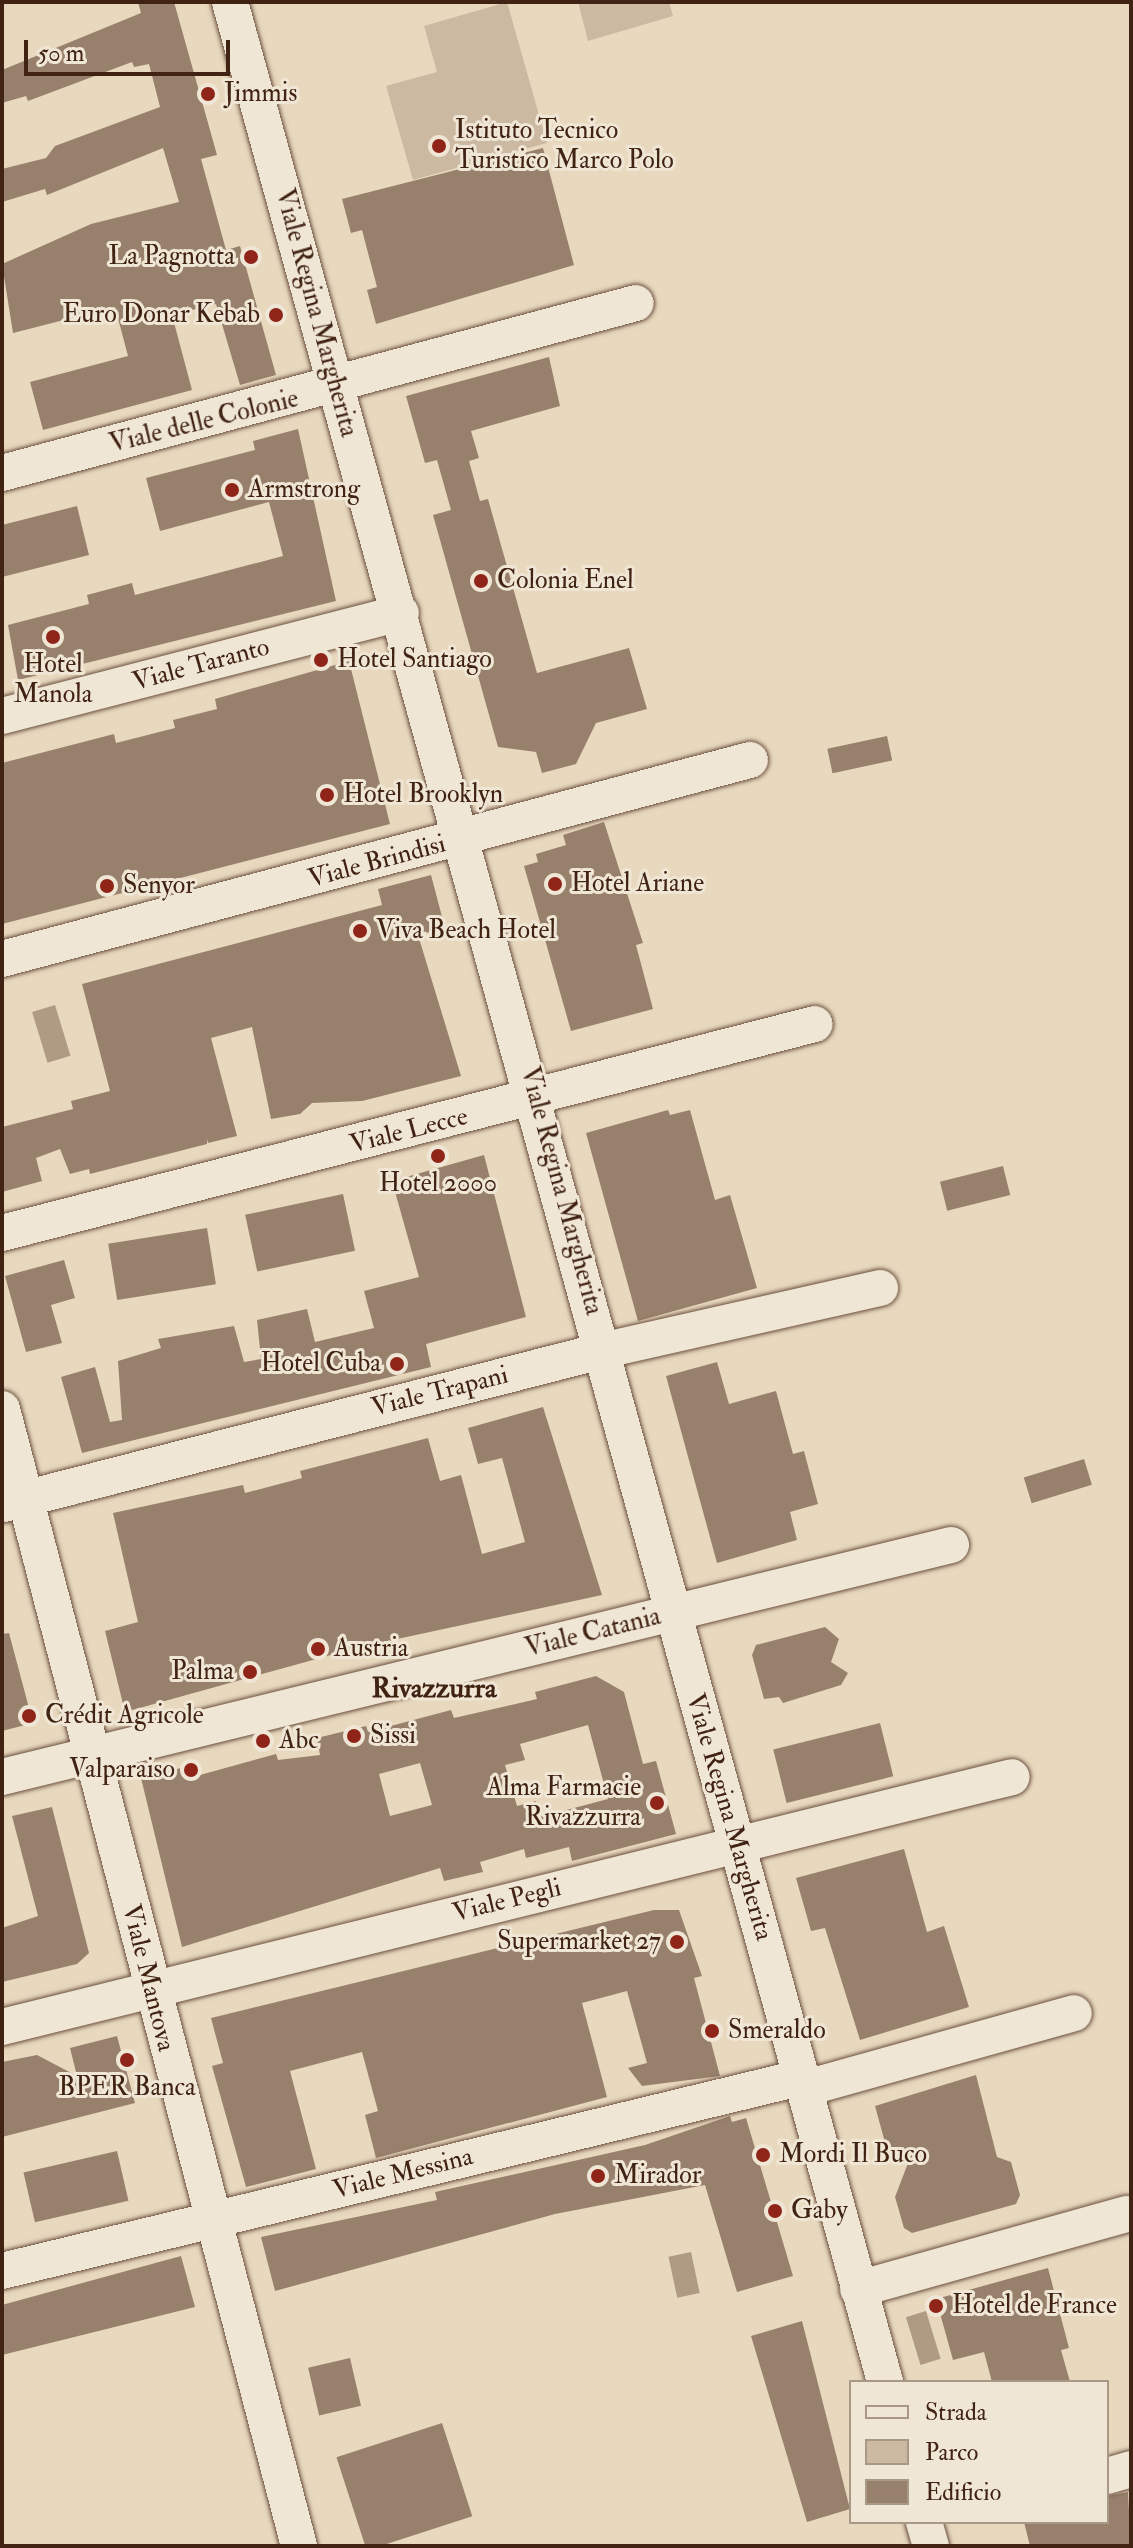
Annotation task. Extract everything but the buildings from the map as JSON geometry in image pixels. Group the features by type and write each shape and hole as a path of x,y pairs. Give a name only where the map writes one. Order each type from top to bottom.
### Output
{"street":[{"name":"Viale Regina Margherita","path":"230,2 465,839 605,1350 671,1614 734,1844 805,2083 884,2380"},
{"name":"Viale delle Colonie","path":"2,473 336,388 636,303"},
{"name":"Viale Taranto","path":"2,716 401,613"},
{"name":"Viale Brindisi","path":"2,959 465,839 750,760"},
{"name":"Viale Lecce","path":"2,1233 535,1099 815,1024"},
{"name":"Viale Trapani","path":"14,1502 605,1350 880,1288"},
{"name":"Viale Mantova","path":"2,1409 14,1502 92,1755 151,1991 299,2546"},
{"name":"Viale Catania","path":"2,1777 951,1545"},
{"name":"Viale Pegli","path":"2,2027 1012,1777"},
{"name":"Viale Messina","path":"2,2271 805,2083 1074,2013"},
{"path":"858,2289 1127,2214"},
{"path":"1109,2475 1131,2469"}],"green space":[{"path":"507,2 547,143 413,180 386,86 437,72 424,26"},
{"path":"578,2 669,2 673,16 588,41"}],"shaded area":[{"path":"55,1005 70,1056 48,1063 32,1012"},
{"path":"691,2252 700,2293 677,2298 669,2257"},
{"path":"926,2311 941,2359 921,2365 906,2317"}],"place":[{"name":"Jimmis","path":"208,94"},
{"name":"Istituto Tecnico Turistico Marco Polo","path":"439,146"},
{"name":"La Pagnotta","path":"251,257"},
{"name":"Euro Donar Kebab","path":"276,315"},
{"name":"Armstrong","path":"232,490"},
{"name":"Colonia Enel","path":"481,581"},
{"name":"Hotel Manola","path":"53,637"},
{"name":"Hotel Santiago","path":"321,660"},
{"name":"Hotel Brooklyn","path":"327,795"},
{"name":"Hotel Ariane","path":"555,884"},
{"name":"Senyor","path":"107,886"},
{"name":"Viva Beach Hotel","path":"360,931"},
{"name":"Hotel 2000","path":"438,1156"},
{"name":"Hotel Cuba","path":"397,1364"},
{"name":"Austria","path":"318,1649"},
{"name":"Palma","path":"250,1672"},
{"name":"Crédit Agricole","path":"29,1716"},
{"name":"Sissi","path":"354,1736"},
{"name":"Abc","path":"263,1741"},
{"name":"Valparaiso","path":"191,1770"},
{"name":"Alma Farmacie Rivazzurra","path":"657,1803"},
{"name":"Supermarket 27","path":"677,1942"},
{"name":"Smeraldo","path":"712,2031"},
{"name":"BPER Banca","path":"127,2060"},
{"name":"Mordi Il Buco","path":"763,2155"},
{"name":"Mirador","path":"598,2176"},
{"name":"Gaby","path":"775,2211"},
{"name":"Hotel de France","path":"936,2306"}],"district":[{"name":"Rivazzurra","path":"434,1689"}]}
